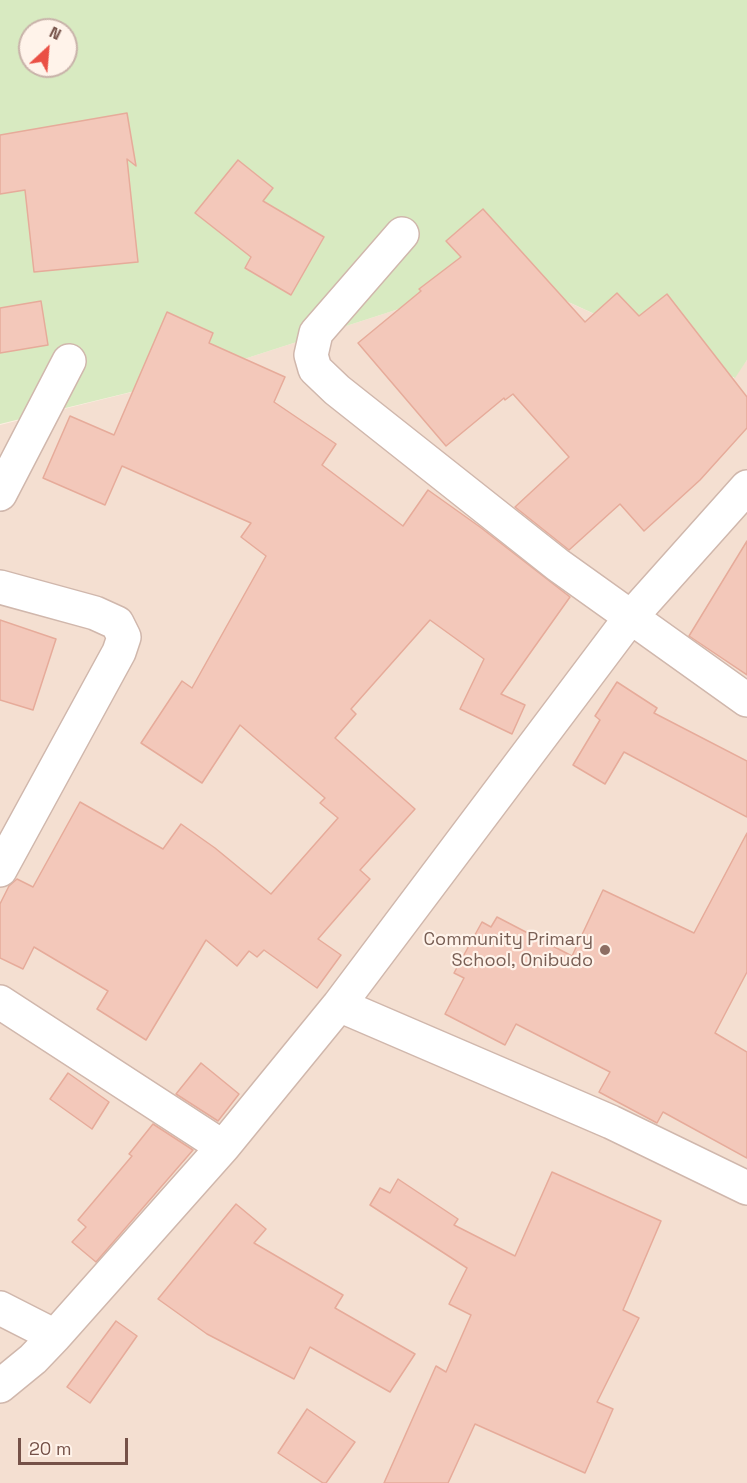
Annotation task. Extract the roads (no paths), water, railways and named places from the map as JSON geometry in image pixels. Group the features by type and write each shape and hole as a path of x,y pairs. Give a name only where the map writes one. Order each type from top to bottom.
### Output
{"street":[{"path":"402,234 316,333 311,355 315,369 346,398 549,558 747,700"},
{"path":"0,494 69,361"},
{"path":"0,1386 33,1359 55,1336 223,1147 339,1005 630,618 747,487"},
{"path":"0,587 95,613 117,623 124,637 119,652 0,870"},
{"path":"0,1002 223,1147"},
{"path":"339,1005 611,1122 747,1188"},
{"path":"0,1308 55,1336"}],"place":[{"name":"Community Primary School, Onibudo","path":"605,950"}]}
